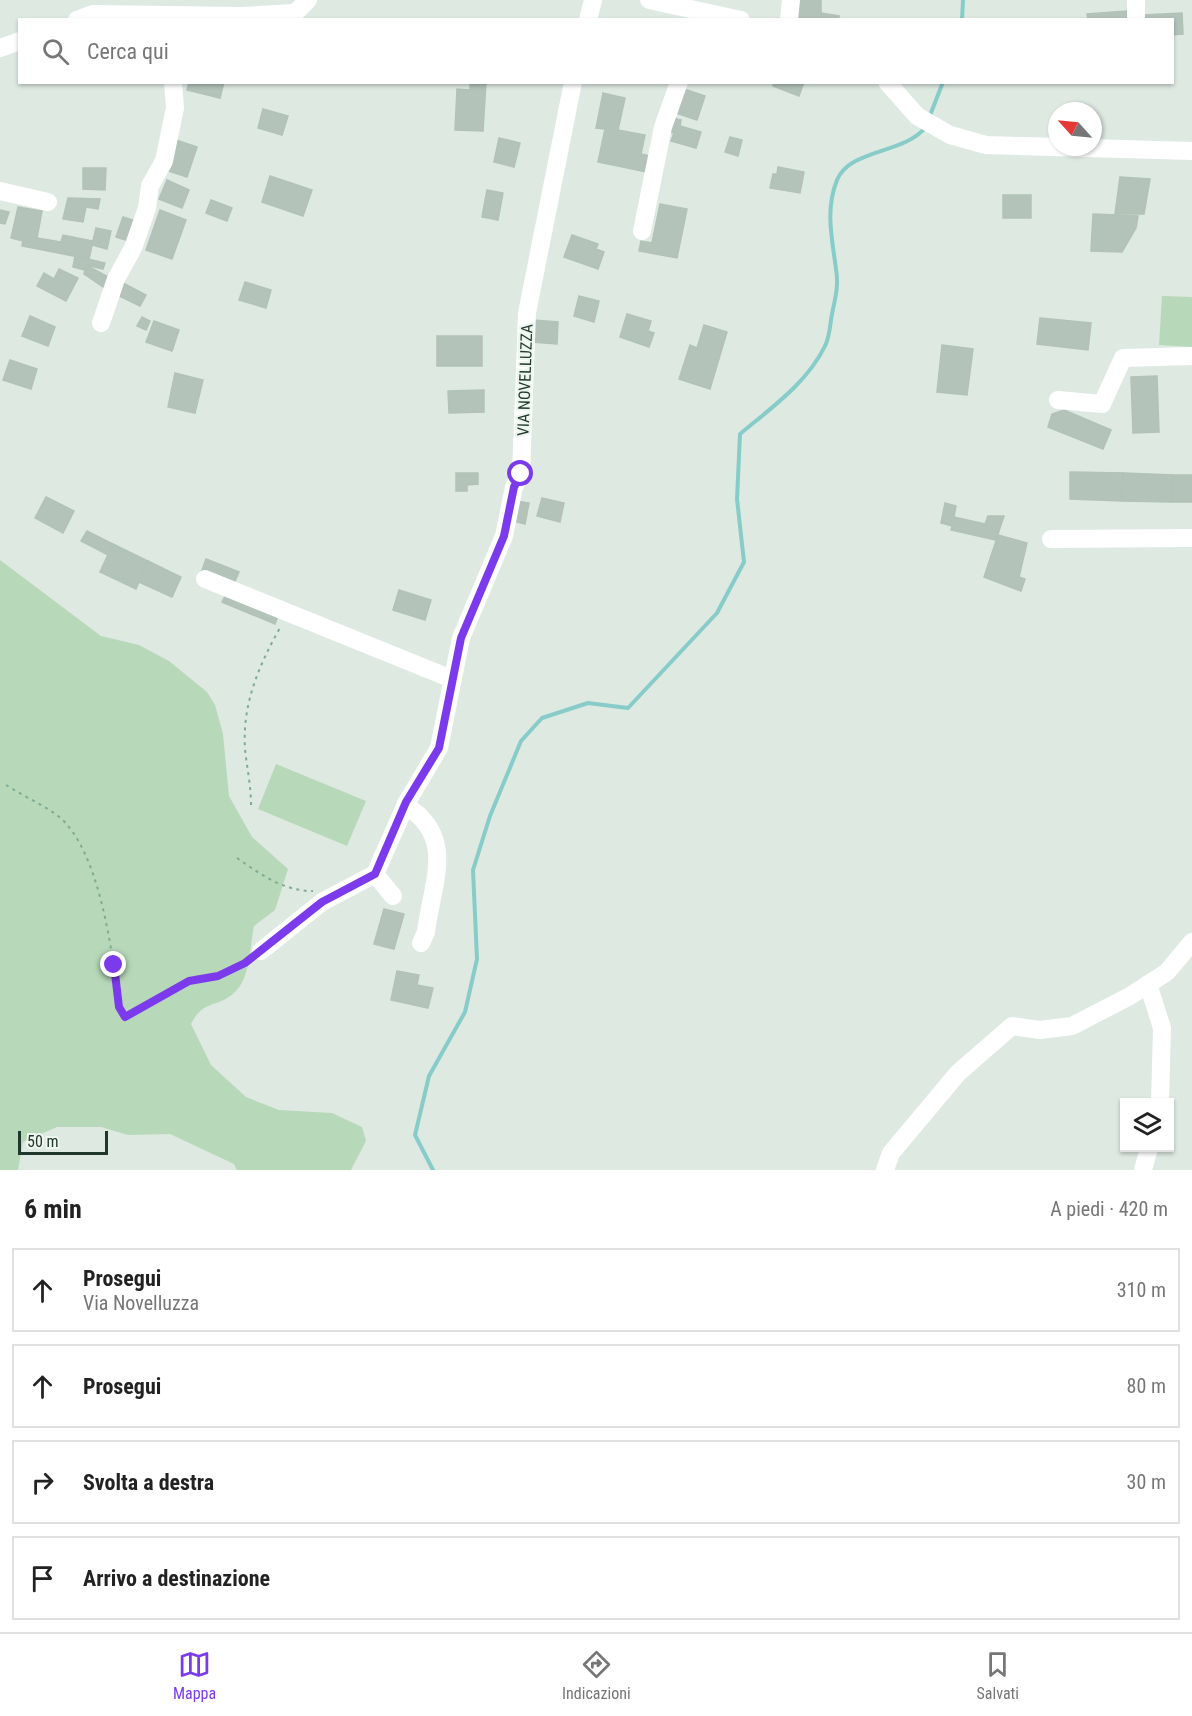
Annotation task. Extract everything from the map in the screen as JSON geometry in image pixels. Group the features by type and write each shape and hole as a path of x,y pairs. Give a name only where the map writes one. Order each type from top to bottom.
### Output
{"street":[{"path":"82,18 93,14 149,17 295,13 308,0"},
{"path":"588,18 593,0"},
{"path":"649,0 702,16 722,18"},
{"path":"789,18 791,0"},
{"path":"1136,0 1136,18"},
{"path":"0,48 18,42"},
{"path":"101,323 116,279 133,248 147,208 150,186 164,161 175,108 172,84"},
{"name":"VIA NOVELLUZZA","path":"375,874 405,805 439,748 461,638 504,536 514,487 521,474 527,313 573,84"},
{"path":"642,231 663,127 678,84"},
{"path":"888,84 909,110 950,135 986,145 1192,151"},
{"path":"0,191 48,202"},
{"path":"1058,400 1102,404 1123,358 1192,356"},
{"path":"1051,539 1192,538"},
{"path":"205,579 452,679"},
{"path":"405,805 429,824 436,837 437,861 426,932 420,943"},
{"path":"261,951 322,902 375,874 393,896"},
{"path":"885,1170 891,1153 958,1073 1012,1026 1040,1030 1072,1026 1167,972 1192,942"},
{"path":"1148,984 1161,1028 1160,1098"},
{"path":"1143,1170 1148,1152"}],"path":[{"path":"251,805 245,741 248,705 254,679 288,613"},
{"path":"6,786 59,817 79,841 107,917 119,1007 125,1017 189,981 218,976 245,963 261,951"},
{"path":"237,858 267,879 301,891 313,891"}],"green space":[{"path":"1162,296 1192,297 1192,347 1159,345"},
{"path":"0,560 101,636 139,645 169,661 207,692 215,705 223,734 229,796 252,837 288,869 275,910 254,926 247,970 240,986 229,997 206,1007 191,1024 211,1065 246,1097 279,1110 332,1113 362,1127 366,1141 351,1170 237,1170 234,1164 170,1134 128,1135 101,1127 57,1127 23,1142 18,1170 0,1170"},
{"path":"276,764 366,801 347,846 258,809"}],"building":[{"path":"797,0 821,0 821,18 799,18"},
{"path":"1127,11 1127,18 1088,18 1087,14"},
{"path":"821,13 839,16 839,18 821,18"},
{"path":"1182,13 1183,34 1174,35 1174,18 1143,18 1143,15"},
{"path":"188,84 224,84 220,98 187,90"},
{"path":"470,84 486,84 483,131 455,130 457,89 470,90"},
{"path":"774,84 803,84 799,96 773,86"},
{"path":"681,88 705,96 697,120 673,112"},
{"path":"603,93 625,98 618,130 645,135 641,154 650,156 647,172 598,162 605,129 596,128"},
{"path":"263,109 288,116 282,135 258,128"},
{"path":"670,117 681,120 680,126 701,132 696,148 671,141 674,133 665,131"},
{"path":"730,137 742,140 738,156 725,152"},
{"path":"499,138 520,143 514,167 494,162"},
{"path":"173,139 197,147 187,177 163,169"},
{"path":"778,167 804,172 800,193 770,188 773,174 777,174"},
{"path":"83,168 106,168 105,190 83,189"},
{"path":"270,176 312,190 303,216 262,202"},
{"path":"1120,177 1150,179 1144,214 1115,214"},
{"path":"167,180 189,190 182,208 159,199"},
{"path":"487,190 503,193 498,220 482,217"},
{"path":"1003,195 1031,195 1031,218 1003,218"},
{"path":"68,198 100,199 98,209 86,207 83,222 63,219"},
{"path":"211,200 232,208 227,221 206,213"},
{"path":"660,204 687,209 677,258 639,251 641,241 652,243"},
{"path":"18,207 42,211 37,238 61,242 63,235 93,241 89,259 22,246 23,241 11,238"},
{"path":"0,210 9,212 5,224 0,223"},
{"path":"160,210 186,220 172,259 146,250"},
{"path":"1093,214 1138,216 1136,228 1122,252 1091,251"},
{"path":"123,217 139,222 132,242 116,237"},
{"path":"96,228 111,231 107,249 92,245"},
{"path":"572,235 598,244 596,249 604,252 598,269 564,257"},
{"path":"75,256 105,263 103,269 86,265 85,270 73,267"},
{"path":"86,265 112,279 106,289 84,274"},
{"path":"59,269 78,278 66,301 37,286 44,273 54,279"},
{"path":"121,282 146,295 140,306 115,294"},
{"path":"245,282 271,290 266,308 239,300"},
{"path":"579,296 599,301 594,322 574,316"},
{"path":"627,314 651,321 648,331 654,333 649,347 620,337"},
{"path":"30,316 55,327 48,346 22,336"},
{"path":"142,317 150,321 146,330 137,326"},
{"path":"1040,318 1091,323 1088,350 1037,344"},
{"path":"533,320 558,322 557,344 532,342"},
{"path":"154,321 179,330 172,351 146,342"},
{"path":"704,325 727,332 710,389 679,379 690,345 697,348"},
{"path":"437,336 482,336 482,366 437,366"},
{"path":"942,345 973,349 967,395 937,392"},
{"path":"10,360 37,369 31,389 3,380"},
{"path":"175,373 203,380 195,413 168,407"},
{"path":"1157,376 1159,432 1133,433 1131,377"},
{"path":"484,390 484,412 449,413 448,391"},
{"path":"1064,410 1111,430 1103,449 1048,427 1052,414"},
{"path":"1070,472 1123,473 1122,501 1070,499"},
{"path":"456,473 478,473 478,484 467,485 467,491 456,491"},
{"path":"1123,473 1173,475 1172,502 1122,501"},
{"path":"1173,475 1192,475 1192,502 1172,502"},
{"path":"46,497 74,511 63,533 35,518"},
{"path":"542,498 564,503 560,522 537,516"},
{"path":"516,501 529,503 525,524 513,521"},
{"path":"945,503 956,506 954,517 985,524 988,516 1004,516 996,540 951,530 952,526 941,523"},
{"path":"87,531 113,544 108,555 81,541"},
{"path":"998,535 1027,543 1019,577 1025,579 1021,591 984,577"},
{"path":"113,544 148,561 136,589 100,572"},
{"path":"206,559 239,572 233,586 201,573"},
{"path":"148,561 181,577 172,597 139,582"},
{"path":"399,590 431,600 425,620 393,610"},
{"path":"227,592 279,613 275,624 222,602"},
{"path":"384,909 404,914 394,949 374,944"},
{"path":"397,971 419,975 417,985 433,988 428,1008 391,1000"}],"waterway":[{"path":"962,18 963,0"},
{"path":"929,118 942,84"},
{"path":"433,1170 415,1135 429,1076 465,1012 477,959 473,870 490,816 521,741 542,718 588,703 628,708 717,613 744,562 737,499 740,434 798,383 817,359 828,338 837,287 830,213 837,180 853,162 904,143 925,128"}],"route":[{"path":"114,965 119,1007 125,1017 189,981 218,976 245,963 322,902 375,874 406,802 439,748 461,638 504,536 514,487 521,474"}]}
